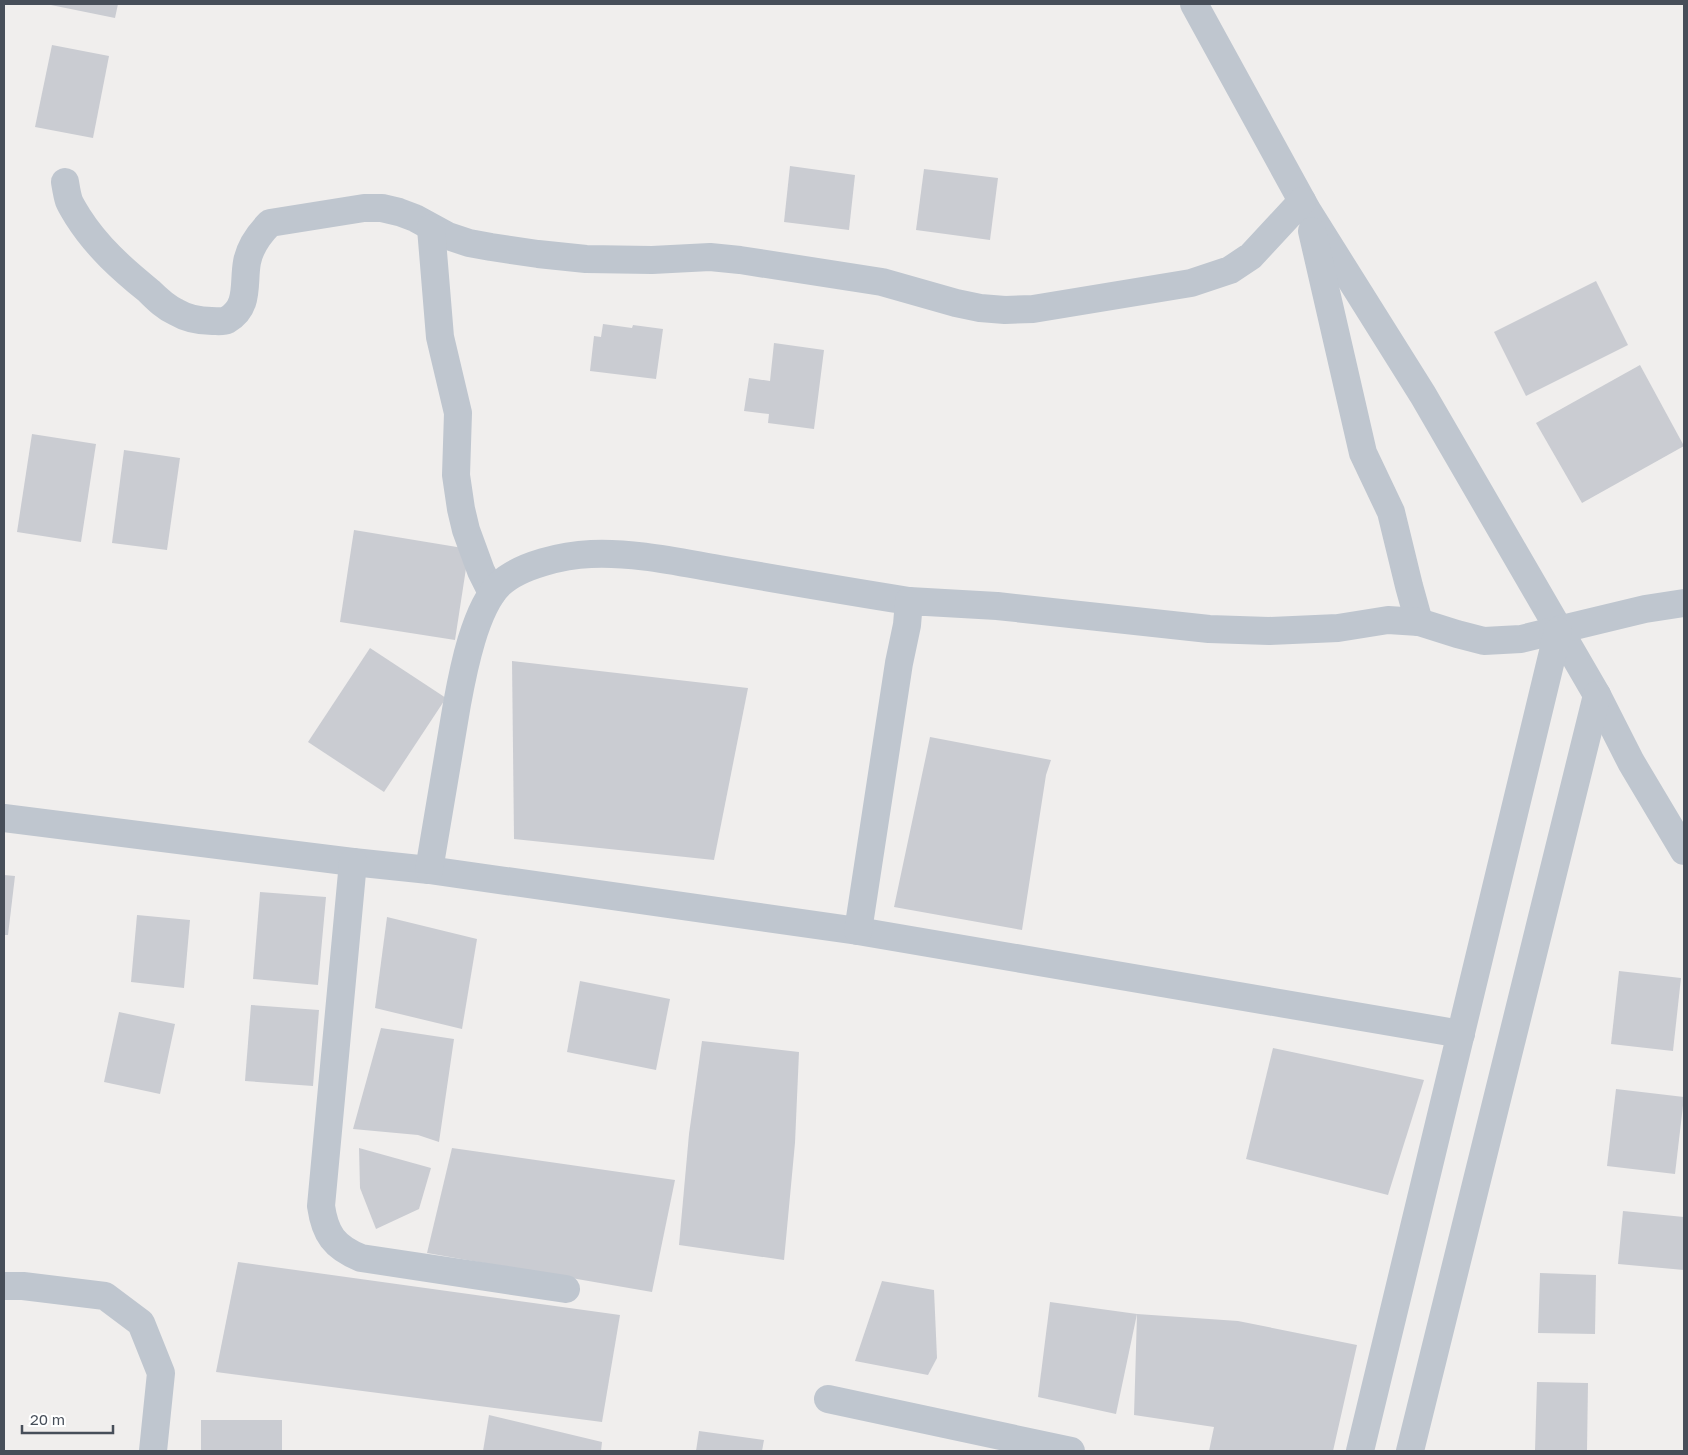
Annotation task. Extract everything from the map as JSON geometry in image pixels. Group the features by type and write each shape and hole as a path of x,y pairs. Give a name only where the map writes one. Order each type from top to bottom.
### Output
{"street":[{"path":"1194,4 1304,206 1423,395 1684,852"},
{"path":"65,182 69,201 83,224 99,245 123,270 162,303 177,313 193,319 210,321 226,321 235,314 241,305 245,292 247,262 253,245 270,223 356,209 382,208 415,218 448,236 469,243 538,254 619,260 710,257 740,260 882,282 956,303 1004,310 1033,309 1191,283 1219,275 1251,256 1304,206"},
{"path":"1304,206 1363,453 1391,512 1419,622"},
{"path":"431,228 440,337 458,413 456,474 461,509 466,530 492,593"},
{"path":"429,870 462,678 480,613 492,593 500,584 516,572 556,559 592,554 648,557 909,601 996,606 1209,629 1269,631 1338,628 1388,620 1419,622 1484,641 1521,639 1645,609 1684,603"},
{"path":"858,931 899,663 907,625 909,601"},
{"path":"1360,1451 1558,631"},
{"path":"1410,1451 1596,695"},
{"path":"4,818 429,870 858,931 1461,1034"},
{"path":"353,862 321,1206 323,1223 335,1242 346,1252 361,1258 566,1290"},
{"path":"4,1286 23,1286 105,1296 141,1323 161,1373 153,1451"},
{"path":"828,1399 1071,1451"}],"building":[{"path":"46,4 118,4 115,18"},
{"path":"52,45 109,56 93,138 35,127"},
{"path":"790,166 855,175 849,230 784,222"},
{"path":"924,169 998,178 990,240 916,230"},
{"path":"1596,281 1628,345 1526,396 1494,332"},
{"path":"603,324 632,328 633,325 663,329 656,379 590,371 594,336 601,337"},
{"path":"774,343 824,350 814,429 768,423 769,414 744,411 749,378 770,381"},
{"path":"1640,365 1684,446 1582,503 1536,423"},
{"path":"32,434 96,444 81,542 17,532"},
{"path":"124,450 180,458 167,550 112,543"},
{"path":"354,530 469,549 455,640 340,622"},
{"path":"370,648 446,698 384,792 308,742"},
{"path":"512,661 748,688 714,860 514,839"},
{"path":"930,737 1051,760 1046,775 1022,930 894,907"},
{"path":"4,875 15,876 8,935 4,935"},
{"path":"260,892 326,897 318,985 253,979"},
{"path":"137,915 190,920 184,988 131,982"},
{"path":"387,917 477,939 462,1029 375,1008"},
{"path":"1619,971 1681,978 1673,1051 1611,1044"},
{"path":"580,981 670,999 656,1070 567,1052"},
{"path":"251,1005 319,1010 313,1086 245,1081"},
{"path":"119,1012 175,1024 160,1094 104,1082"},
{"path":"381,1028 454,1039 439,1142 418,1135 353,1129"},
{"path":"702,1041 799,1052 795,1143 784,1260 679,1245 689,1134"},
{"path":"1273,1048 1424,1080 1388,1195 1246,1159"},
{"path":"1616,1089 1684,1097 1675,1174 1607,1166"},
{"path":"359,1148 431,1168 419,1209 376,1229 360,1188"},
{"path":"452,1148 675,1180 652,1292 427,1253"},
{"path":"1623,1211 1684,1217 1684,1270 1618,1264"},
{"path":"238,1262 620,1315 602,1422 216,1372"},
{"path":"1540,1273 1596,1275 1595,1334 1538,1333"},
{"path":"882,1281 934,1290 937,1358 928,1375 855,1361"},
{"path":"1050,1302 1137,1314 1116,1414 1038,1397"},
{"path":"1137,1314 1238,1321 1357,1345 1333,1451 1209,1451 1214,1427 1134,1415"},
{"path":"1537,1382 1588,1383 1587,1451 1535,1451"},
{"path":"489,1415 602,1442 601,1451 483,1451"},
{"path":"201,1420 282,1420 282,1451 201,1451"},
{"path":"699,1431 764,1440 762,1451 696,1451"}]}
